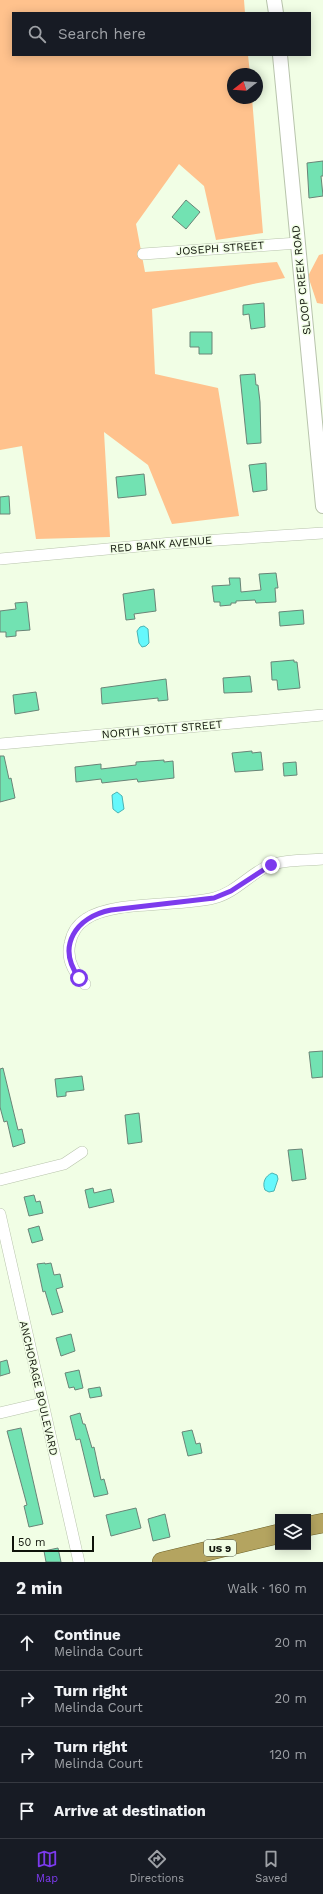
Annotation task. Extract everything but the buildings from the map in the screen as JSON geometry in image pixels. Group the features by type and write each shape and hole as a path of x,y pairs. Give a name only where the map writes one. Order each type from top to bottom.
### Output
{"highway":[{"path":"311,1525 323,1522"},
{"name":"US 9","path":"162,1562 275,1535"}],"street":[{"path":"274,0 276,12"},
{"name":"SLOOP CREEK ROAD","path":"280,56 323,506"},
{"name":"JOSEPH STREET","path":"143,254 298,243"},
{"name":"RED BANK AVENUE","path":"0,559 172,543 323,533"},
{"name":"NORTH STOTT STREET","path":"0,744 323,715"},
{"path":"86,984 74,971 69,956 69,947 71,938 79,925 93,915 111,910 214,898 231,891 271,865 323,859"},
{"path":"0,1180 64,1164 82,1152"},
{"name":"ANCHORAGE BOULEVARD","path":"0,1214 79,1562"},
{"path":"0,1413 42,1403"}],"shaded area":[{"path":"0,0 244,0 245,12 12,12 12,56 248,56 249,68 227,68 227,104 252,104 263,233 216,240 204,186 179,164 136,224 145,272 277,262 285,278 253,284 152,309 155,374 218,388 239,516 172,524 148,465 104,432 110,537 36,539 22,446 0,450"},
{"path":"323,254 323,304 317,303 308,276 319,255"}],"water":[{"path":"144,626 148,629 149,643 142,647 139,643 137,631 140,627"},
{"path":"117,792 122,796 124,809 118,813 113,809 112,795"},
{"path":"272,1173 277,1175 278,1179 274,1191 269,1192 265,1190 264,1182"}],"route":[{"path":"79,978 71,963 69,947 71,938 75,931 86,919 102,911 214,898 231,891 271,865"}]}
